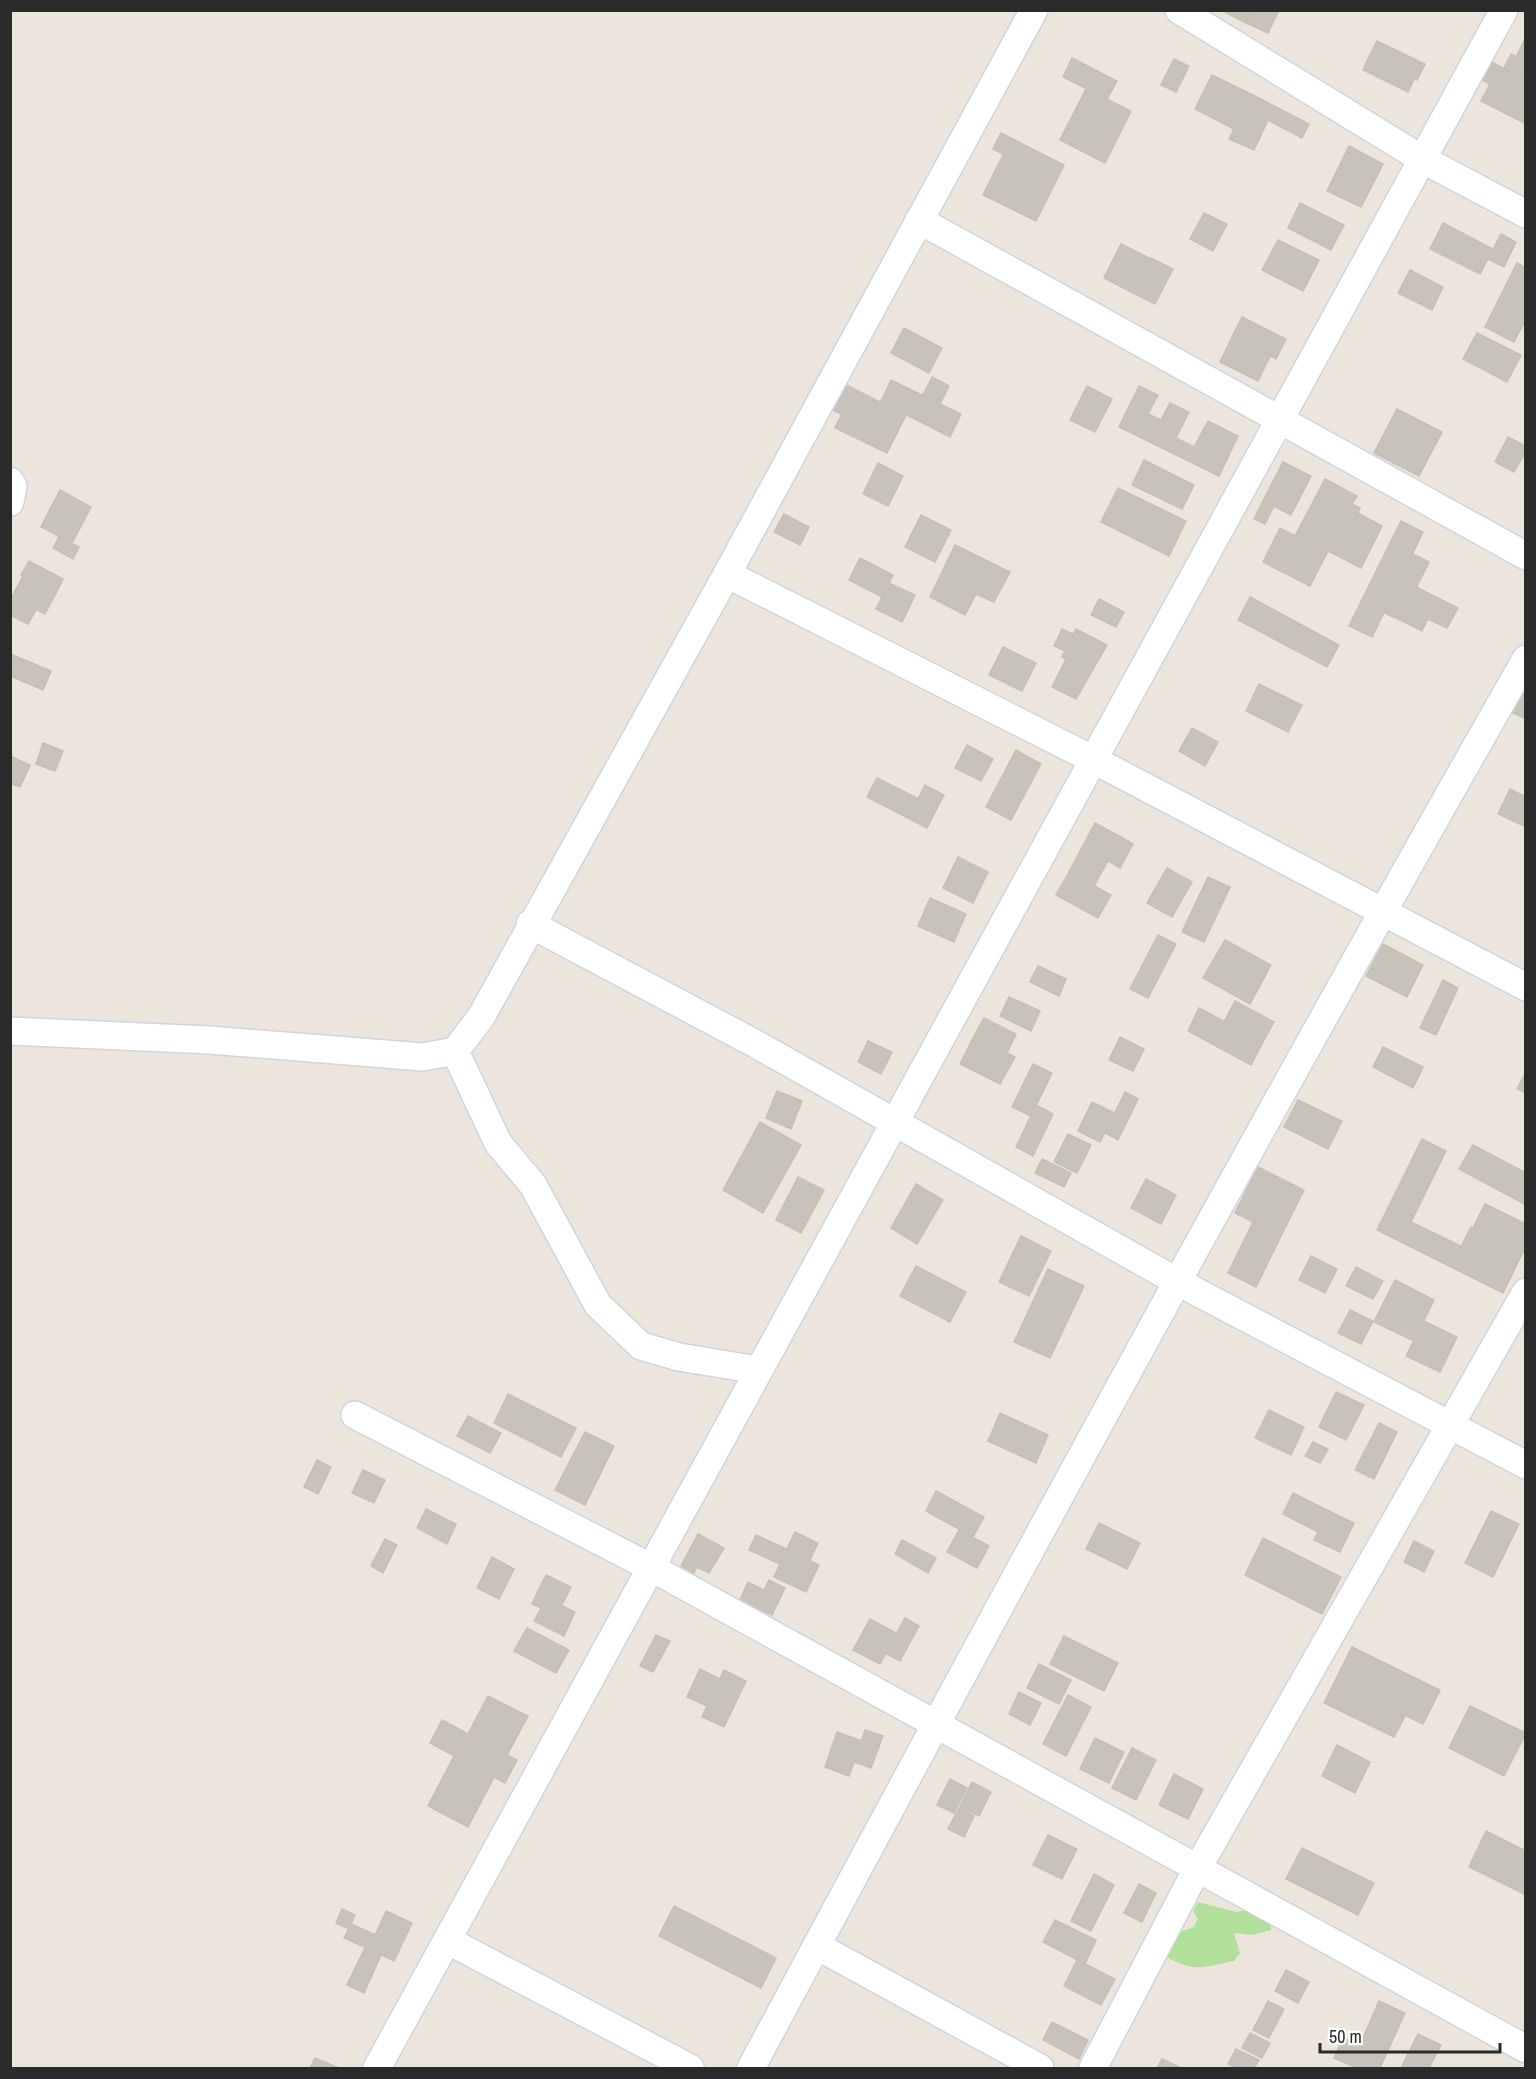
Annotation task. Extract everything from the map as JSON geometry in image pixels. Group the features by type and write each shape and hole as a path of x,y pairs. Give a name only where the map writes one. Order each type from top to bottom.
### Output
{"street":[{"path":"10,1031 208,1040 423,1057 455,1051 481,1017 530,924 727,574 1034,10"},
{"path":"1179,10 1422,159 1526,214"},
{"path":"377,2068 1504,10"},
{"path":"919,220 1278,421 1526,556"},
{"path":"10,481 13,486 10,502"},
{"path":"727,574 1092,759 1526,987"},
{"path":"751,2068 1178,1282 1383,910 1526,659"},
{"path":"530,924 754,1043 893,1124 1178,1282 1526,1465"},
{"path":"455,1051 498,1143 533,1185 598,1305 641,1346 679,1357 758,1370"},
{"path":"1093,2068 1197,1869 1526,1292"},
{"path":"355,1415 650,1568 1526,2049"},
{"path":"447,1940 690,2068"},
{"path":"817,1946 1040,2068"}],"green space":[{"path":"1198,1902 1237,1912 1248,1910 1271,1920 1271,1930 1252,1935 1234,1933 1240,1953 1234,1961 1221,1964 1203,1967 1189,1966 1160,1954 1165,1936 1194,1927 1198,1919 1193,1911"}],"building":[{"path":"1221,10 1252,10 1246,23"},
{"path":"1252,10 1279,10 1268,33 1246,23"},
{"path":"1377,41 1425,64 1417,80 1369,57"},
{"path":"1524,41 1526,42 1526,62 1516,57"},
{"path":"1511,54 1526,62 1526,93 1516,88 1521,78 1504,68"},
{"path":"1369,57 1414,79 1408,92 1363,70"},
{"path":"1072,58 1117,81 1107,99 1063,77"},
{"path":"1174,59 1189,66 1176,92 1161,85"},
{"path":"1490,61 1521,78 1516,88 1526,93 1526,124 1481,101 1490,84 1480,79"},
{"path":"1212,75 1251,94 1234,129 1195,109"},
{"path":"1086,89 1131,111 1105,163 1060,140"},
{"path":"1251,94 1309,124 1302,138 1268,120 1254,150 1243,145 1255,123 1241,115"},
{"path":"1241,115 1255,123 1243,145 1229,139"},
{"path":"1001,133 1064,165 1056,181 993,149"},
{"path":"1349,146 1383,164 1361,207 1327,191"},
{"path":"1003,155 1056,181 1036,221 983,195"},
{"path":"1300,203 1344,225 1331,250 1288,228"},
{"path":"1204,213 1227,224 1213,251 1190,239"},
{"path":"1443,223 1493,249 1480,274 1430,249"},
{"path":"1501,234 1516,242 1504,267 1488,259"},
{"path":"1278,240 1319,260 1303,291 1262,270"},
{"path":"1121,244 1151,259 1133,293 1104,278"},
{"path":"1151,258 1173,269 1155,304 1133,293"},
{"path":"1517,263 1526,268 1526,319 1514,342 1485,327"},
{"path":"1410,270 1443,287 1432,310 1398,293"},
{"path":"1242,317 1286,339 1276,359 1232,337"},
{"path":"904,328 942,348 929,373 891,353"},
{"path":"1477,333 1521,355 1507,382 1463,359"},
{"path":"1232,337 1270,356 1258,381 1220,362"},
{"path":"932,377 949,386 940,404 923,395"},
{"path":"837,380 854,389 841,414 824,406"},
{"path":"891,380 961,414 950,437 881,402"},
{"path":"1087,386 1112,399 1095,432 1070,420"},
{"path":"1139,386 1158,395 1148,414 1161,420 1170,403 1189,412 1176,438 1194,447 1208,421 1238,436 1219,476 1119,427"},
{"path":"854,389 906,415 887,453 835,428"},
{"path":"1397,409 1442,432 1419,476 1374,453"},
{"path":"1508,437 1526,446 1526,451 1514,472 1495,462"},
{"path":"1144,460 1194,485 1182,509 1132,485"},
{"path":"1283,462 1311,476 1291,515 1263,501"},
{"path":"878,463 903,476 888,506 863,494"},
{"path":"1325,479 1357,496 1352,504 1360,508 1336,555 1328,551 1310,586 1263,562 1280,528 1295,536"},
{"path":"1118,488 1186,521 1169,556 1101,522"},
{"path":"60,490 91,507 80,528 49,511"},
{"path":"1263,501 1274,506 1265,524 1254,519"},
{"path":"49,511 80,528 72,543 41,527"},
{"path":"1358,513 1382,526 1361,568 1336,555"},
{"path":"784,514 809,527 800,545 774,532"},
{"path":"921,515 951,530 935,562 905,547"},
{"path":"1401,521 1423,532 1372,637 1349,626"},
{"path":"59,537 79,547 73,559 53,548"},
{"path":"955,545 1010,572 994,602 976,594 965,615 930,597"},
{"path":"1413,554 1429,562 1400,620 1384,613"},
{"path":"860,558 893,575 882,597 849,580"},
{"path":"29,561 63,579 56,593 21,575"},
{"path":"23,576 56,593 45,614 12,597"},
{"path":"889,583 915,595 902,622 876,609"},
{"path":"1416,587 1458,608 1447,628 1428,619 1422,631 1400,620"},
{"path":"10,597 36,610 28,624 10,615"},
{"path":"1250,597 1339,645 1327,667 1238,620"},
{"path":"1099,599 1124,612 1116,627 1091,615"},
{"path":"1062,629 1073,634 1065,651 1054,646"},
{"path":"1076,629 1107,645 1076,699 1052,687 1066,659 1062,657"},
{"path":"1003,647 1036,663 1022,691 989,675"},
{"path":"10,654 51,671 43,690 10,676"},
{"path":"1526,683 1526,719 1511,712"},
{"path":"1259,684 1302,705 1288,732 1246,711"},
{"path":"1192,728 1218,742 1205,766 1179,751"},
{"path":"43,743 63,751 55,771 36,764"},
{"path":"967,745 993,759 981,781 955,768"},
{"path":"1016,750 1041,764 1011,820 986,807"},
{"path":"10,756 30,765 20,787 10,783"},
{"path":"877,778 937,808 927,828 867,797"},
{"path":"925,785 944,795 937,808 918,799"},
{"path":"1510,789 1526,797 1526,827 1498,814"},
{"path":"1095,823 1121,837 1094,886 1069,872"},
{"path":"1121,837 1133,844 1120,868 1108,861"},
{"path":"958,857 988,872 973,903 943,888"},
{"path":"1167,868 1192,882 1172,917 1147,903"},
{"path":"1069,872 1111,895 1098,918 1056,895"},
{"path":"1208,877 1230,887 1204,942 1182,932"},
{"path":"930,898 966,914 954,942 918,926"},
{"path":"1158,935 1176,944 1148,998 1130,989"},
{"path":"1225,940 1271,965 1250,1004 1203,978"},
{"path":"1383,944 1423,965 1407,997 1366,976"},
{"path":"1038,966 1066,979 1059,996 1030,982"},
{"path":"1443,980 1458,988 1436,1035 1420,1028"},
{"path":"1009,997 1040,1011 1031,1031 1000,1016"},
{"path":"1235,1001 1274,1022 1263,1042 1224,1022"},
{"path":"1199,1008 1263,1042 1251,1065 1188,1031"},
{"path":"984,1018 1016,1034 1007,1053 974,1036"},
{"path":"974,1036 1015,1057 1000,1084 960,1064"},
{"path":"1120,1037 1144,1049 1133,1071 1109,1060"},
{"path":"868,1041 892,1052 881,1074 858,1062"},
{"path":"1383,1047 1423,1067 1413,1088 1373,1067"},
{"path":"1033,1064 1052,1073 1031,1116 1012,1107"},
{"path":"1526,1072 1526,1093 1517,1089"},
{"path":"777,1091 802,1101 791,1129 766,1118"},
{"path":"1125,1092 1138,1099 1118,1140 1105,1133"},
{"path":"1298,1100 1342,1121 1328,1149 1284,1127"},
{"path":"1092,1102 1115,1113 1100,1142 1078,1131"},
{"path":"1036,1105 1053,1114 1033,1156 1016,1147"},
{"path":"760,1122 801,1145 763,1213 723,1190"},
{"path":"1068,1134 1091,1145 1077,1173 1054,1162"},
{"path":"1422,1139 1446,1151 1411,1222 1461,1246 1451,1267 1377,1230"},
{"path":"1473,1145 1526,1173 1526,1205 1459,1169"},
{"path":"1042,1159 1071,1173 1064,1187 1035,1173"},
{"path":"1258,1167 1304,1190 1281,1236 1235,1213"},
{"path":"798,1177 824,1190 801,1233 776,1220"},
{"path":"1146,1179 1176,1195 1161,1224 1131,1208"},
{"path":"916,1184 943,1200 917,1244 891,1228"},
{"path":"1485,1204 1526,1224 1526,1247 1523,1252 1473,1228"},
{"path":"1253,1222 1281,1236 1256,1287 1228,1273"},
{"path":"1471,1227 1523,1252 1503,1293 1451,1267"},
{"path":"1021,1236 1051,1251 1029,1296 999,1282"},
{"path":"1311,1256 1337,1269 1325,1293 1299,1280"},
{"path":"916,1266 966,1292 950,1322 900,1296"},
{"path":"1356,1267 1383,1281 1373,1299 1346,1286"},
{"path":"1048,1269 1084,1286 1050,1358 1014,1342"},
{"path":"1395,1280 1434,1300 1414,1341 1374,1322"},
{"path":"1350,1310 1373,1321 1361,1344 1338,1333"},
{"path":"1424,1321 1457,1337 1440,1372 1406,1356"},
{"path":"1336,1392 1364,1405 1346,1440 1319,1427"},
{"path":"508,1394 576,1428 561,1457 494,1423"},
{"path":"1269,1410 1304,1427 1291,1455 1255,1438"},
{"path":"1000,1413 1048,1435 1036,1463 988,1441"},
{"path":"468,1416 501,1433 490,1453 457,1436"},
{"path":"1379,1423 1397,1432 1374,1479 1355,1470"},
{"path":"585,1432 614,1446 585,1505 555,1490"},
{"path":"1313,1442 1328,1449 1320,1463 1305,1456"},
{"path":"317,1460 331,1467 318,1494 304,1487"},
{"path":"363,1470 385,1480 374,1503 352,1493"},
{"path":"936,1491 984,1517 973,1537 926,1511"},
{"path":"1293,1493 1329,1511 1318,1532 1283,1514"},
{"path":"426,1509 456,1524 447,1544 417,1528"},
{"path":"1329,1511 1354,1523 1340,1552 1314,1540"},
{"path":"1491,1511 1519,1524 1493,1577 1465,1563"},
{"path":"1099,1523 1140,1543 1127,1569 1086,1549"},
{"path":"959,1530 989,1546 977,1568 947,1552"},
{"path":"795,1532 818,1543 810,1560 787,1549"},
{"path":"698,1534 724,1548 709,1573 697,1567 694,1573 681,1566"},
{"path":"756,1535 787,1549 780,1564 749,1550"},
{"path":"1263,1538 1341,1577 1322,1614 1245,1575"},
{"path":"385,1539 397,1545 383,1573 371,1566"},
{"path":"902,1540 936,1558 928,1573 895,1554"},
{"path":"1414,1541 1434,1551 1424,1572 1404,1562"},
{"path":"787,1549 819,1565 806,1592 774,1577"},
{"path":"492,1557 514,1569 499,1599 477,1588"},
{"path":"546,1575 571,1587 562,1605 537,1593"},
{"path":"769,1580 785,1588 772,1615 740,1600 748,1582 764,1590"},
{"path":"537,1593 575,1612 564,1636 534,1621 541,1608 532,1604"},
{"path":"905,1618 919,1626 900,1661 885,1653"},
{"path":"870,1619 896,1633 880,1664 853,1650"},
{"path":"527,1628 569,1650 556,1673 514,1651"},
{"path":"656,1635 670,1641 653,1672 640,1666"},
{"path":"1064,1636 1118,1663 1104,1691 1050,1664"},
{"path":"1352,1647 1440,1690 1423,1724 1335,1681"},
{"path":"1039,1664 1071,1680 1059,1704 1027,1688"},
{"path":"700,1669 720,1679 707,1706 687,1697"},
{"path":"724,1670 746,1681 724,1727 702,1717"},
{"path":"1335,1681 1405,1716 1394,1737 1324,1703"},
{"path":"1019,1692 1041,1703 1030,1725 1009,1714"},
{"path":"1068,1695 1091,1707 1066,1756 1043,1744"},
{"path":"488,1696 528,1716 507,1755 468,1734"},
{"path":"1470,1706 1526,1733 1504,1776 1449,1748"},
{"path":"442,1720 517,1760 505,1783 430,1743"},
{"path":"865,1730 883,1736 871,1768 854,1762"},
{"path":"837,1732 862,1741 849,1776 825,1767"},
{"path":"1095,1738 1124,1752 1109,1783 1080,1769"},
{"path":"1337,1745 1370,1762 1355,1793 1322,1776"},
{"path":"1132,1748 1156,1760 1136,1800 1112,1788"},
{"path":"454,1756 494,1777 468,1827 428,1806"},
{"path":"1174,1774 1203,1789 1188,1819 1159,1805"},
{"path":"950,1779 967,1788 954,1813 937,1805"},
{"path":"972,1782 991,1792 979,1816 960,1807"},
{"path":"959,1808 974,1816 964,1837 948,1829"},
{"path":"1486,1831 1526,1851 1526,1895 1469,1867"},
{"path":"1048,1835 1077,1849 1062,1879 1033,1865"},
{"path":"1302,1848 1374,1883 1358,1915 1286,1879"},
{"path":"1094,1874 1114,1885 1091,1931 1071,1921"},
{"path":"1139,1884 1156,1893 1142,1922 1124,1913"},
{"path":"674,1906 776,1958 761,1988 659,1936"},
{"path":"342,1909 355,1915 349,1929 336,1923"},
{"path":"386,1911 412,1923 394,1961 369,1949"},
{"path":"1055,1920 1096,1940 1085,1964 1043,1942"},
{"path":"351,1924 376,1935 369,1949 344,1938"},
{"path":"365,1948 381,1955 364,1993 347,1985"},
{"path":"1077,1960 1115,1979 1101,2005 1064,1986"},
{"path":"1286,1970 1309,1982 1298,2003 1275,1991"},
{"path":"1268,2001 1284,2009 1269,2038 1253,2030"},
{"path":"1379,2001 1405,2013 1380,2068 1357,2068 1334,2058 1343,2037 1360,2045"},
{"path":"1052,2022 1088,2040 1079,2059 1043,2040"},
{"path":"1250,2033 1270,2043 1262,2058 1242,2048"},
{"path":"1418,2034 1441,2045 1429,2068 1401,2068"},
{"path":"1236,2049 1259,2060 1254,2068 1236,2068 1228,2064"},
{"path":"315,2058 339,2068 310,2068"},
{"path":"1162,2059 1181,2068 1157,2068"}]}
